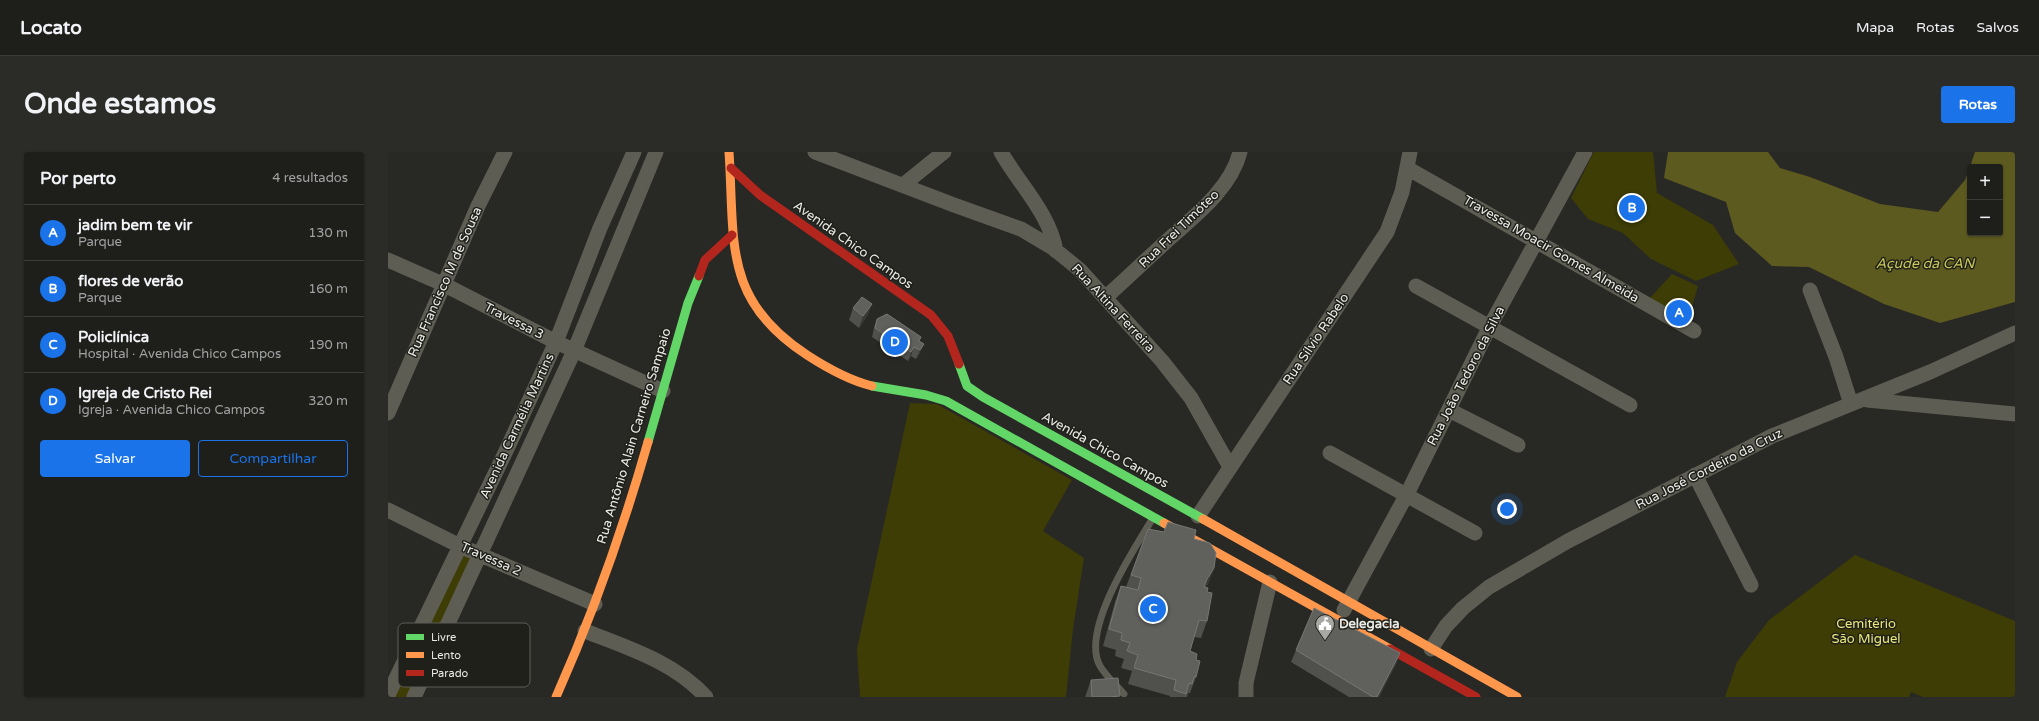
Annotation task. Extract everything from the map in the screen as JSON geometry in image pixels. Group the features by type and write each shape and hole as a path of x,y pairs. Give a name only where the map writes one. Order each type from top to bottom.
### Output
{"street":[{"name":"Rua Francisco M de Sousa","path":"388,413 445,285 478,206 504,152"},
{"name":"Avenida Carmélia Martins","path":"423,623 556,342 600,228 634,152"},
{"name":"Avenida Carmélia Martins","path":"448,623 574,351 656,152"},
{"path":"719,152 731,168"},
{"name":"Avenida Chico Campos","path":"729,152 731,168 732,235 739,275 748,298 757,312 784,340 833,371 862,383 891,390 934,396 1094,471 1198,516 1517,697"},
{"name":"Rua Altina Ferreira","path":"815,152 1021,229 1056,251 1080,270 1106,297 1162,362 1191,398 1230,467"},
{"path":"903,185 944,152"},
{"path":"1001,152 1046,221 1053,236 1056,251"},
{"name":"Rua Frei Timóteo","path":"1106,297 1202,209 1228,180 1237,165 1240,152"},
{"name":"Rua Sílvio Rabelo","path":"1198,516 1387,232 1400,199 1410,152"},
{"name":"Rua João Tedoro da Silva","path":"1339,621 1348,601 1407,494 1490,326 1585,152"},
{"name":"Avenida Chico Campos","path":"731,168 760,195 931,315 948,336 967,386 972,390 1094,471 1154,516 1476,697"},
{"name":"Travessa Moacir Gomes Almeida","path":"1407,168 1694,331"},
{"name":"Rua Antônio Alain Carneiro Sampaio","path":"556,697 585,630 628,510 688,303 705,260 732,235"},
{"name":"Travessa 3","path":"388,260 445,285 574,351 663,392"},
{"path":"1416,286 1630,404"},
{"path":"1810,290 1836,357 1858,402 2015,414"},
{"name":"Rua José Cordeiro da Cruz","path":"1431,649 1450,621 1463,608 1489,587 1568,541 1772,436 1973,354 2015,333"},
{"path":"1449,410 1518,445"},
{"path":"1330,453 1407,494 1475,533"},
{"path":"1695,475 1751,585"},
{"name":"Travessa 2","path":"388,510 460,546 595,604"},
{"path":"1246,697 1246,683 1270,582"},
{"path":"585,630 657,660 685,678 706,697"},
{"name":"Avenida Carmélia Martins","path":"388,695 398,674"},
{"name":"Avenida Carmélia Martins","path":"414,697 419,687"}],"lane":[{"path":"1124,694 1100,666 1096,650 1099,619 1130,554 1154,516"}],"green space":[{"path":"1594,152 1653,152 1657,193 1713,225 1739,264 1696,281 1651,259 1623,233 1588,219 1571,198"},
{"path":"1672,274 1698,286 1686,327 1649,299"},
{"path":"910,403 937,404 1072,480 1043,531 1084,558 1073,629 1066,697 860,697 857,649"},
{"path":"460,546 480,555 448,623 423,623"},
{"name":"Cemitério São Miguel","path":"1855,555 2015,621 2015,697 1923,697 1911,692 1909,697 1725,697 1737,662 1769,620"},
{"path":"398,676 398,687 419,687 414,697 388,697"}],"water":[{"name":"Açude da CAN","path":"1668,152 1768,152 1780,168 1810,177 1880,204 1938,212 1965,180 1967,175 1967,236 2003,236 2003,164 1971,164 1975,152 2015,152 2015,302 1940,323 1884,304 1809,267 1772,266 1735,233 1726,202 1664,178"}],"building":[{"path":"862,297 872,304 863,316 853,308"},
{"path":"887,314 921,337 919,341 924,344 920,350 914,347 911,352 875,328 877,319"},
{"path":"1168,522 1196,530 1194,539 1210,543 1216,553 1214,568 1204,587 1208,588 1207,592 1212,593 1207,621 1199,620 1190,651 1197,654 1196,660 1200,661 1196,677 1194,677 1192,684 1189,683 1186,694 1174,690 1176,680 1134,668 1138,655 1127,651 1130,643 1121,640 1122,633 1109,629 1121,586 1138,590 1141,578 1131,575 1148,529 1164,532"},
{"name":"Delegacia","path":"1314,608 1400,653 1377,697 1373,697 1296,650"},
{"path":"1118,678 1120,696 1092,697 1091,680"}],"traffic: fast":[{"path":"648,442 688,303 699,276"},
{"path":"959,364 967,386 983,397 1203,519"},
{"path":"872,386 926,395 946,401 1164,523"}],"traffic: slow":[{"path":"729,152 734,241 738,266 747,290 760,313 779,334 807,355 838,373 872,386"},
{"path":"556,697 595,603 628,507 648,442"},
{"path":"1203,519 1517,697"},
{"path":"1164,523 1390,649"}],"traffic: jam":[{"path":"731,168 760,195 931,315 948,336 959,364"},
{"path":"699,276 705,260 732,235"},
{"path":"1390,649 1476,697"}],"place":[{"name":"flores de verão","path":"1632,208"},
{"name":"jadim bem te vir","path":"1679,313"},
{"name":"Igreja de Cristo Rei","path":"895,342"},
{"name":"Policlínica","path":"1153,609"},
{"name":"Delegacia","path":"1325,641"}]}
